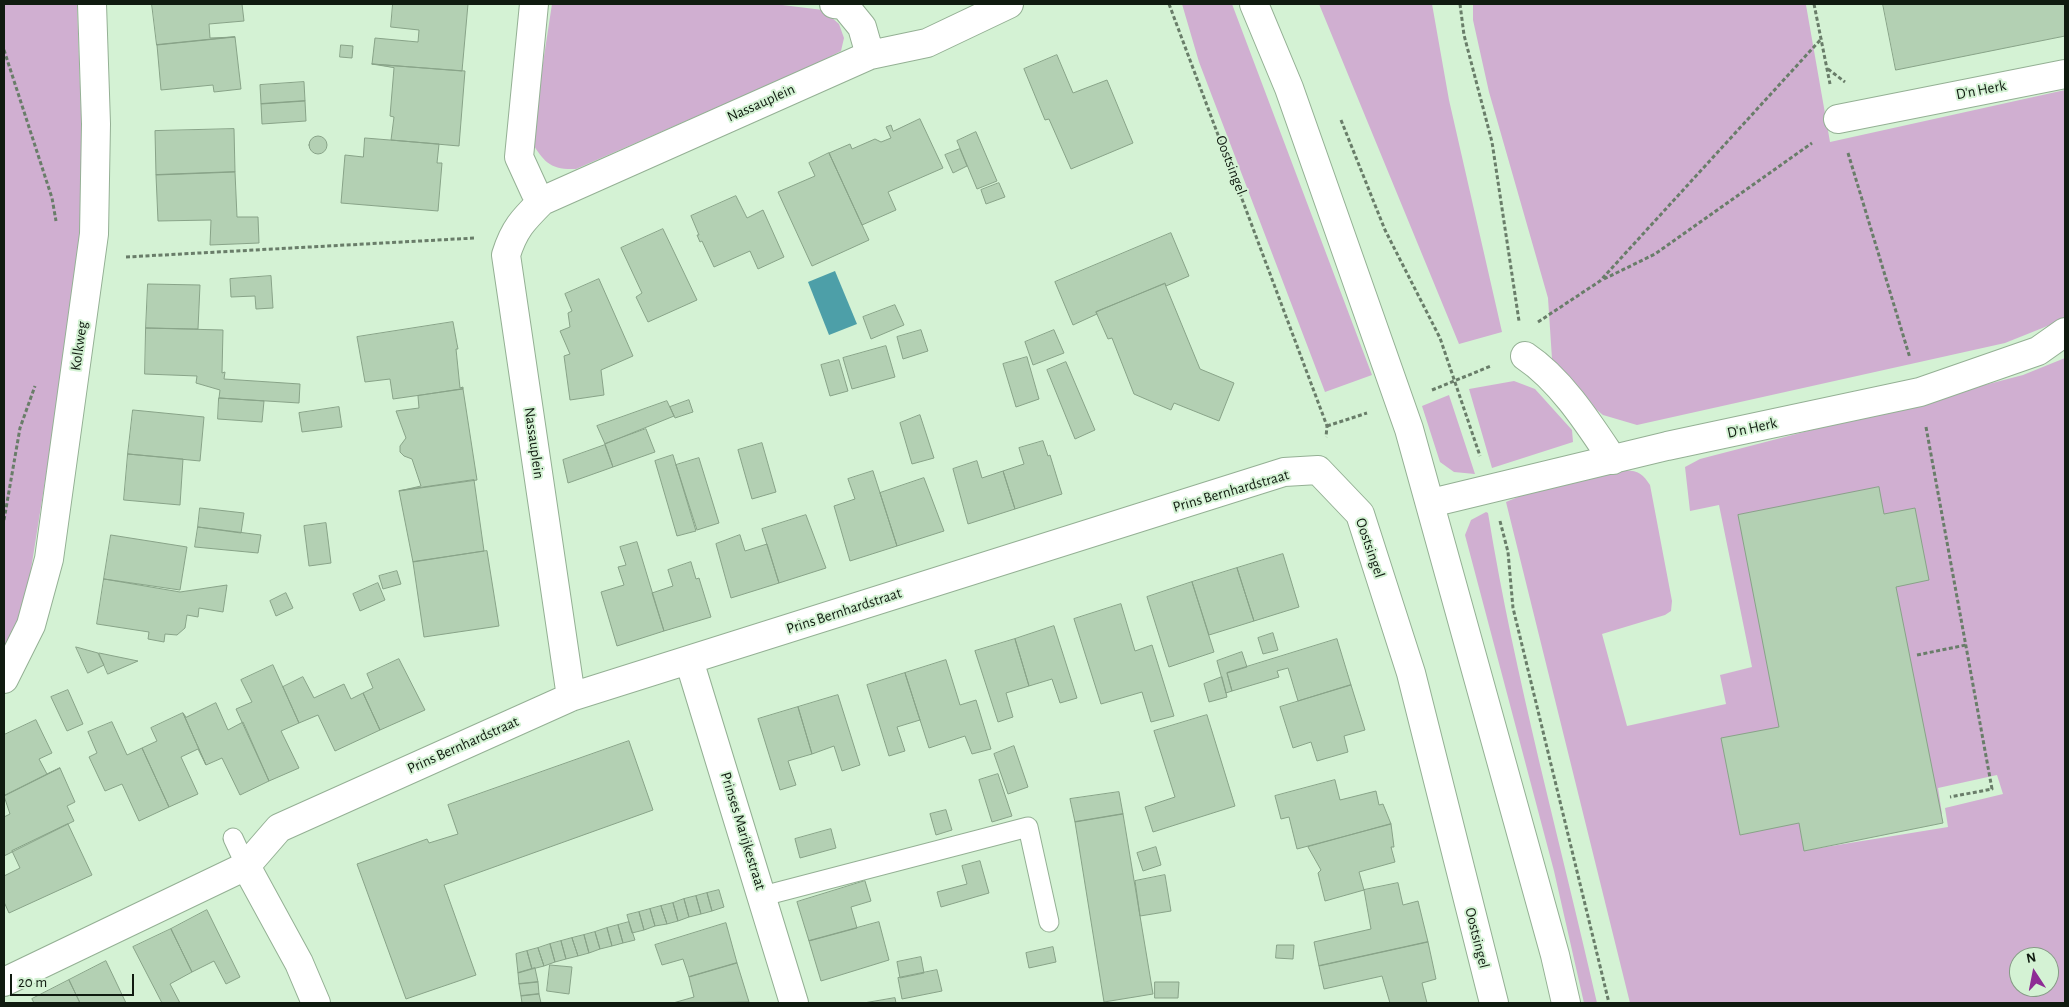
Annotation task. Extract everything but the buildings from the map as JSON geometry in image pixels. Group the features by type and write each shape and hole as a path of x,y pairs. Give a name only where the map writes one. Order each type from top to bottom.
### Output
{"street":[{"name":"Kolkweg","path":"4,679 31,625 49,559 91,260 94,234 96,124 92,4"},
{"path":"534,4 519,157 535,192 542,201"},
{"path":"834,4 844,5 862,27 870,55"},
{"name":"Nassauplein","path":"571,697 506,255 512,236 520,223 542,201 870,55 928,43 1009,4"},
{"path":"1254,4 1289,88 1400,401 1431,503 1555,955 1566,1003"},
{"name":"D'n Herk","path":"1838,118 2065,74"},
{"name":"D'n Herk","path":"1431,503 1613,460 1920,392 2038,351 2065,332"},
{"path":"1523,345 1538,365 1586,419 1613,460"},
{"name":"Prins Bernhardstraat","path":"4,982 246,866 279,828 571,697 1284,472 1318,470"},
{"name":"Oostsingel","path":"1318,470 1360,514 1411,673 1494,1003"},
{"name":"Prinses Marijkestraat","path":"690,660 794,1003"},
{"path":"246,866 299,963 316,1003"}],"lane":[{"path":"763,896 1028,827 1049,922"},
{"path":"234,838 246,866"}],"path":[{"name":"Oostsingel","path":"1169,4 1327,426 1325,447 1318,470"},
{"path":"1460,4 1464,35 1492,142 1523,345"},
{"path":"1814,4 1838,118 1920,392 1992,789 1950,797"},
{"path":"1454,382 1498,363 1523,345 1600,281 1822,38"},
{"path":"4,50 52,198 57,224"},
{"path":"1338,112 1385,230 1440,338 1492,488 1508,552 1513,608 1609,1003"},
{"path":"1600,281 1655,254 1819,138 1838,118"},
{"path":"91,260 512,236"},
{"path":"4,520 20,428 36,383"},
{"path":"1917,655 1966,645"}],"shaded area":[{"path":"4,4 77,4 81,114 81,238 62,374 22,626 4,655"},
{"path":"552,4 774,4 823,10 839,24 844,38 841,51 814,65 576,169 567,169 549,163 531,141"},
{"path":"1182,4 1232,4 1372,375 1325,392 1199,62"},
{"path":"1319,4 1432,4 1449,100 1502,332 1459,344"},
{"path":"1473,4 1806,5 1830,142 2065,90 2065,319 2005,343 1637,425 1603,415 1553,374 1548,298 1489,92 1473,20"},
{"path":"2065,358 2065,1003 1630,1003 1506,502 1525,494 1619,471 1638,472 1650,485 1672,601 1671,611 1665,615 1602,634 1627,726 1726,704 1720,675 1752,667 1719,505 1690,511 1685,467 1700,459 2023,375","holes":["1997,775 2003,794 1945,808 1948,827 1807,850 1803,841 1942,814 1938,788"]},
{"path":"1514,381 1535,389 1572,430 1573,442 1492,468 1469,389"},
{"path":"1449,395 1475,474 1454,472 1440,462 1422,406"},
{"path":"1486,512 1488,513 1511,637 1597,1003 1584,1003 1554,871 1465,535 1471,520"}],"water":[{"path":"835,271 857,324 829,335 808,282"}]}
